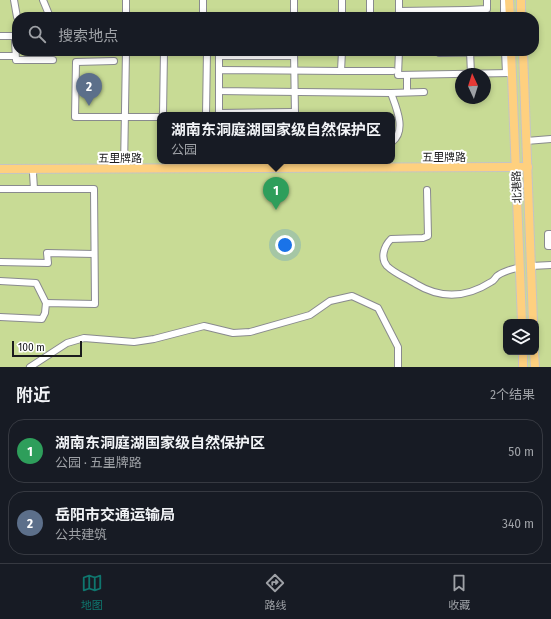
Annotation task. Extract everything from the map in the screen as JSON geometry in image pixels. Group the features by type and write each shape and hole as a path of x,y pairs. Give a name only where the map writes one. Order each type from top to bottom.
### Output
{"main road":[{"path":"509,0 510,12"},
{"path":"520,0 521,12"},
{"name":"北港路","path":"507,56 516,170 522,319"},
{"name":"北港路","path":"523,56 533,319"},
{"name":"五里牌路","path":"0,169 516,170"},
{"name":"五里牌路","path":"0,173 528,169"},
{"path":"523,355 523,367"},
{"path":"534,355 535,367"}],"street":[{"path":"14,0 17,12"},
{"path":"43,0 48,12"},
{"path":"126,0 126,12"},
{"path":"203,0 203,12"},
{"path":"294,0 294,12"},
{"path":"342,0 342,12"},
{"path":"370,0 370,12"},
{"path":"399,0 399,12"},
{"path":"434,12 487,9 487,0"},
{"path":"504,0 504,12"},
{"path":"0,36 12,36"},
{"path":"0,56 16,56 16,60 54,60"},
{"path":"124,169 126,56"},
{"path":"163,112 164,56"},
{"path":"206,112 207,56"},
{"path":"218,112 219,56"},
{"path":"294,56 295,112"},
{"path":"341,71 342,56"},
{"path":"399,56 398,75 455,74"},
{"path":"470,56 471,68"},
{"path":"114,61 76,62 75,117 157,118"},
{"path":"219,70 393,71"},
{"path":"491,73 509,73"},
{"path":"407,78 407,92"},
{"path":"219,92 424,92"},
{"path":"391,93 400,120 398,133 395,138"},
{"path":"526,141 551,139"},
{"path":"33,173 34,189"},
{"path":"0,189 94,189 95,304 46,303"},
{"path":"427,190 428,236 390,239 384,246 386,266 424,289 438,294 456,295 478,288 492,282 498,275 520,268"},
{"path":"551,234 548,234 548,246 551,246"},
{"path":"0,262 48,263 47,253 94,254"},
{"path":"532,266 551,265"},
{"path":"0,281 36,282 46,303 45,313 42,318 0,317"},
{"path":"30,367 67,343 84,338 134,342 186,332 204,326 233,333 250,332 310,315 330,301 352,296 378,308 398,347 398,367"}],"green space":[{"path":"0,0 551,0 551,367 0,367"}],"place":[{"name":"岳阳市交通运输局","path":"89,106"},
{"name":"湖南东洞庭湖国家级自然保护区","path":"276,210"}]}
